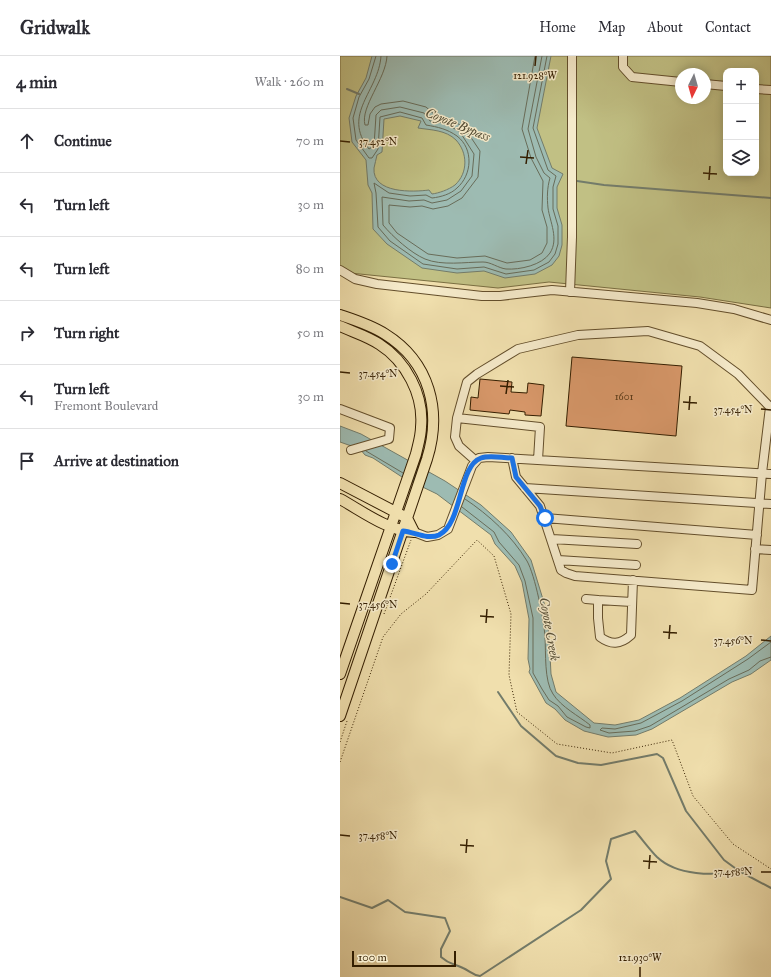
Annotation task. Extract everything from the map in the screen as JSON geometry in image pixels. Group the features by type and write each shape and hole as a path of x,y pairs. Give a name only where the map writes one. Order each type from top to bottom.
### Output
{"main road":[{"path":"340,315 378,330 407,352 421,372 426,383 432,406 434,422 433,438 427,459 344,718"},
{"path":"340,326 372,340 390,352 398,360 415,387 420,408 421,422 416,454 340,674"},
{"path":"372,340 378,330"},
{"path":"340,484 407,518 414,532"},
{"path":"340,499 392,527 403,531 414,532"}],"lane":[{"path":"570,292 572,237 572,56"},
{"path":"623,56 622,67 632,77 646,84 675,86"},
{"path":"632,77 675,81"},
{"path":"711,85 723,86"},
{"path":"759,89 771,90"},
{"path":"711,90 723,91"},
{"path":"759,93 771,94"},
{"path":"340,270 356,279 377,284 482,296 500,296 552,290 697,303 734,309 771,320"},
{"path":"476,461 459,446 455,437 457,418 467,382 476,374 518,349 578,335 648,331 700,346 738,374 770,407 759,503 752,590 575,576 566,573 561,570 540,506 516,477 512,458"},
{"path":"340,409 390,428 389,439 351,450"},
{"path":"457,418 540,427 538,460"},
{"path":"414,532 427,537 438,535 448,528 454,516 466,477 472,466 479,458 512,458 771,474"},
{"path":"525,488 771,504"},
{"path":"545,518 757,535"},
{"path":"552,539 637,544"},
{"path":"755,549 771,550"},
{"path":"558,560 636,565"},
{"path":"598,600 600,637 615,644 625,641 631,635 633,580"},
{"path":"586,599 632,602"}],"path":[{"path":"384,614 414,532"},
{"path":"340,762 383,637 401,614 426,594 477,540 494,556 511,614 509,675 517,712 557,744 612,753 672,740 693,796 733,844 771,869"},
{"path":"340,742 344,718"}],"shaded area":[{"path":"340,56 771,56 771,308 700,297 549,282 498,288 340,272"}],"water":[{"path":"372,56 551,56 537,128 552,168 563,174 557,187 557,208 562,225 562,245 559,256 552,265 535,274 505,278 484,271 457,273 422,268 387,244 373,229 372,193 368,185 366,160 352,142 349,118 356,96 366,78","holes":["400,116 421,121 418,128 448,134 460,145 463,151 465,163 459,180 452,187 432,194 429,190 395,190 380,183 375,176 374,168 377,155 382,152 384,119"]},
{"path":"340,426 361,434 445,481 481,505 511,532 531,560 545,606 549,635 551,674 556,692 594,723 615,725 639,720 680,698 746,656 771,636 771,660 751,674 732,682 652,729 636,735 608,737 584,731 565,720 555,709 546,703 529,672 529,619 522,582 515,566 495,544 491,535 437,494 402,477 373,458 365,455 360,449 340,442"}],"building":[{"path":"572,357 682,366 676,436 566,426"},
{"path":"480,379 512,382 511,392 527,393 528,383 544,385 541,416 525,415 525,412 510,410 509,414 470,410 471,397 478,398"}],"waterway":[{"name":"Coyote Bypass","path":"347,89 359,94"},
{"name":"Coyote Bypass","path":"577,181 604,185 771,198"},
{"path":"498,692 521,726 556,756 578,763 601,765 657,754 663,758 686,811 724,860 739,871 771,888"},
{"path":"340,897 372,908 388,900 405,912 445,918 450,931 441,949 441,957 449,963 480,976 581,910 611,879 606,861 611,839 635,831 657,857 675,868 707,874 739,871"}],"route":[{"path":"392,564 403,531 414,532 427,537 438,535 448,528 454,516 466,477 472,466 479,458 512,458 516,477 540,506 545,518"}],"water label":[{"name":"Coyote Creek","path":"550,629"}]}
